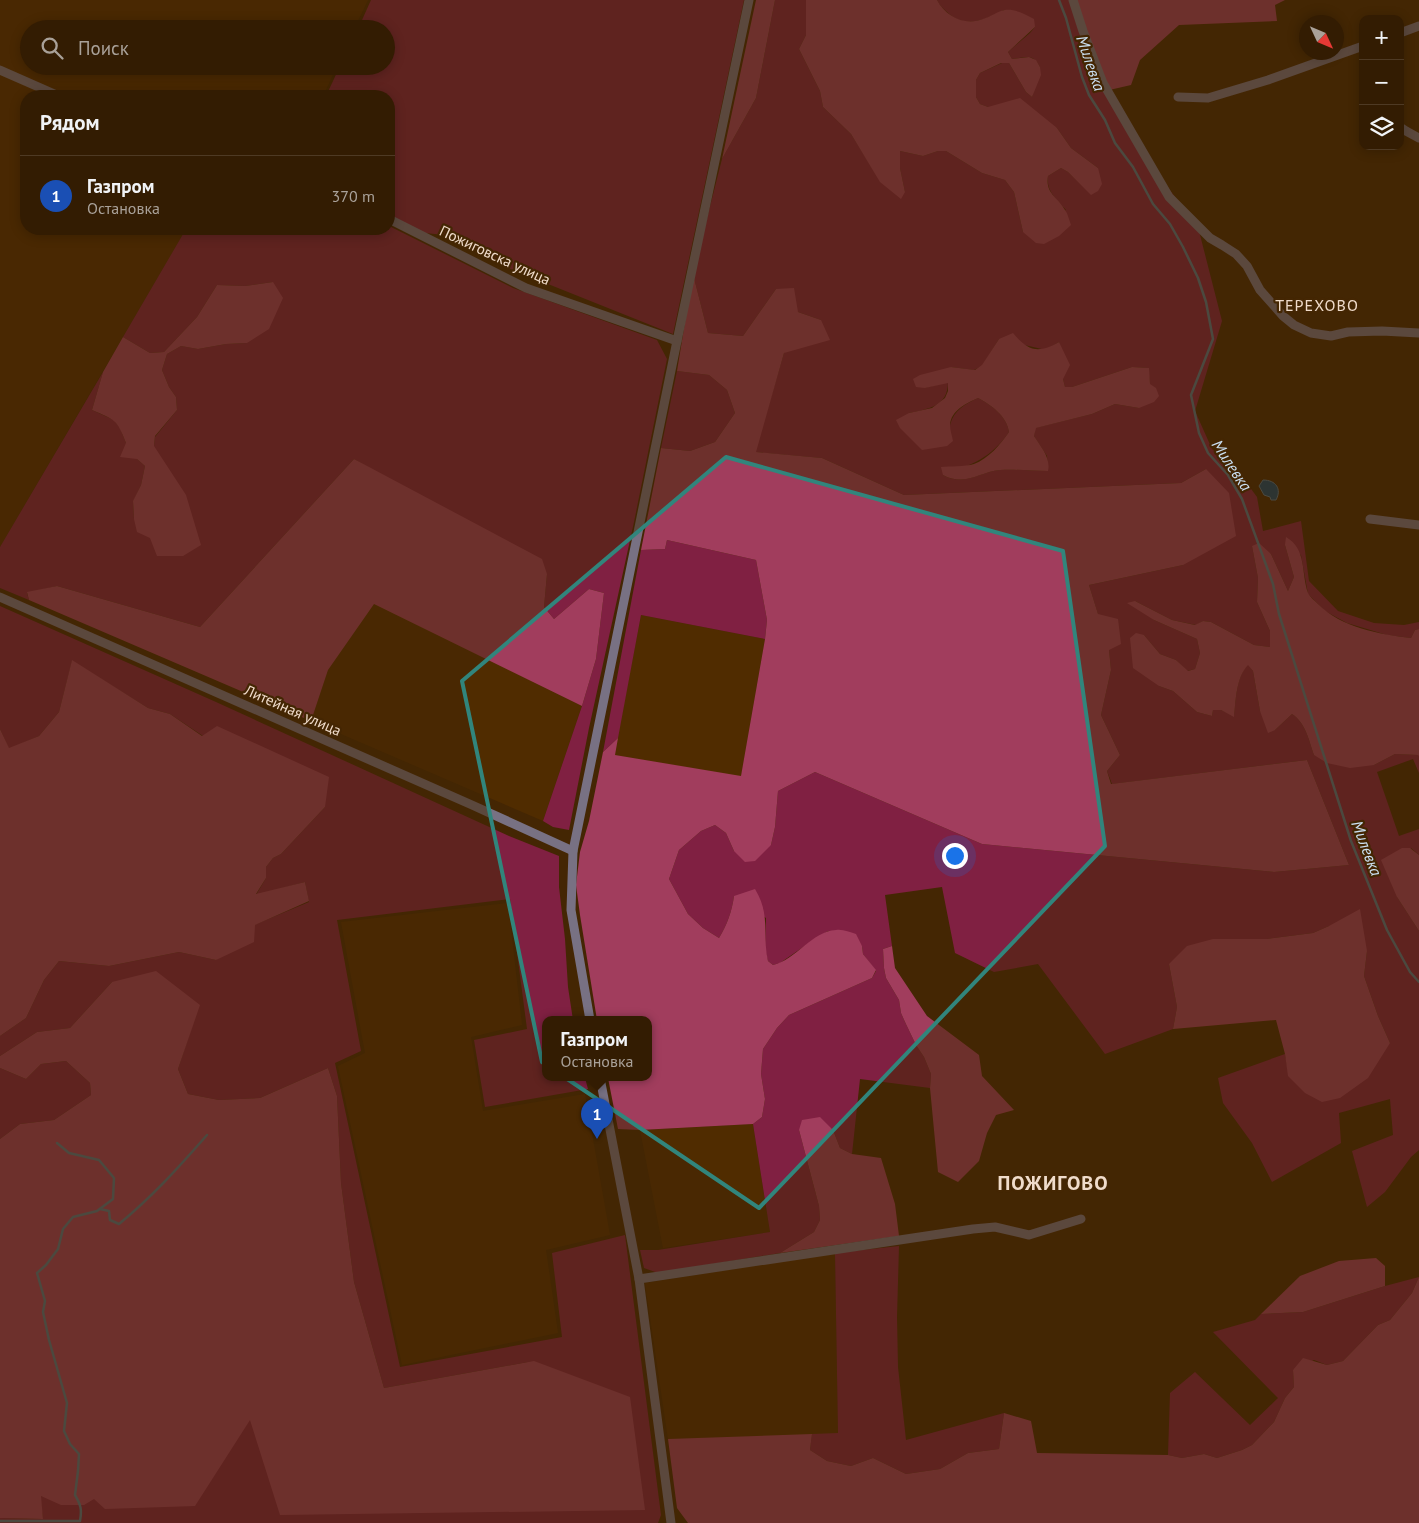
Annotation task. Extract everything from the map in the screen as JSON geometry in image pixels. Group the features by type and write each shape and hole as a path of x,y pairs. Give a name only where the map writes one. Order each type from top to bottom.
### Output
{"street":[{"path":"589,1016 571,910 573,852 749,0"},
{"path":"1073,0 1103,83 1169,197 1210,238 1236,254 1247,266 1260,290 1283,316 1294,325 1311,333 1331,336 1348,332 1419,332"},
{"path":"1404,32 1419,26"},
{"path":"1178,97 1208,98 1268,80 1359,47"},
{"path":"0,70 45,90"},
{"path":"1404,130 1419,138"},
{"name":"Пожиговска улица","path":"395,222 526,288 678,341"},
{"path":"1370,519 1419,525"},
{"name":"Литейная улица","path":"0,596 472,805 573,852"},
{"path":"601,1081 639,1279 671,1523"},
{"path":"639,1279 973,1229 995,1227 1029,1235 1081,1219"}],"highlighted area":[{"path":"726,457 1063,551 1105,846 759,1208 542,1062 462,681"}],"shaded area":[{"path":"0,0 368,0 358,20 20,20 20,75 333,75 326,90 20,90 20,235 182,235 0,547"},
{"path":"371,0 744,0 673,334 493,262 467,243 445,235 425,233 395,218 395,90 329,90 336,75 395,75 395,20 362,20"},
{"path":"756,0 775,0 756,98 722,159"},
{"path":"775,0 806,0 806,35 799,49 820,91 823,107 851,134 881,182 905,192 900,168 900,151 923,156 938,151 946,151 982,173 1005,180 1014,192 1023,232 1066,210 1050,190 1048,176 1061,168 1068,172 1091,194 1098,168 1071,148 1057,128 980,104 976,97 976,80 980,73 1002,63 1009,63 1026,92 1032,97 1040,67 1032,58 1012,59 1008,52 1035,27 1004,10 976,21 961,21 947,12 937,0 1074,0 1105,91 1156,172 1198,227 1222,321 1195,411 1212,449 1243,478 1257,497 1263,531 1301,521 1309,581 1338,611 1374,623 1404,625 1419,622 1419,629 1415,630 1411,638 1387,635 1347,623 1325,611 1308,594 1301,555 1285,545 1294,577 1288,591 1271,554 1252,546 1258,578 1257,602 1270,631 1270,647 1254,645 1211,622 1203,621 1196,625 1172,620 1135,601 1154,620 1197,639 1200,653 1195,669 1187,671 1176,660 1160,654 1144,635 1159,686 1173,691 1197,712 1212,716 1213,710 1221,710 1234,716 1239,682 1248,664 1253,671 1260,711 1275,730 1292,714 1297,718 1301,722 1314,755 1374,765 1395,754 1419,755 1419,773 1413,759 1377,772 1399,836 1419,829 1419,855 1411,848 1397,897 1419,931 1419,1150 1411,1157 1385,1192 1367,1207 1352,1151 1393,1135 1390,1099 1339,1113 1341,1143 1272,1182 1252,1143 1223,1103 1218,1078 1285,1054 1289,1076 1390,1043 1364,976 1367,951 1329,926 1313,933 1267,939 1169,964 1177,1007 1173,1029 1105,1054 1038,964 994,972 955,953 942,887 885,895 892,946 883,949 886,978 899,1000 901,1013 931,1074 930,1088 860,1079 852,1154 840,1148 833,1130 799,1130 819,1206 820,1220 814,1232 780,1253 658,1273 644,1268 640,1250 658,1250 770,1232 753,1124 762,1117 765,1099 761,1074 763,1049 777,1028 789,1015 872,978 876,971 863,954 862,946 828,931 780,963 773,965 768,961 765,949 766,918 734,896 729,918 719,938 703,928 688,914 669,879 679,850 701,831 715,825 726,833 734,851 771,845 775,827 778,791 815,772 982,844 1274,872 1349,865 1307,760 1112,784 1107,771 1120,755 1101,715 1111,670 1109,650 1089,585 1183,565 1206,469 1181,483 904,495 822,458 755,452 784,353 821,320 798,312 776,289 743,336 708,333 693,274 722,159 756,98","holes":["999,339 1046,350 1059,342 1065,387 1072,387 1132,367 1148,368 1150,384 1139,408 1115,404 1092,414 1035,428 1034,436 1047,456 1048,471 1000,470 958,480 943,475 963,468 988,454 1009,432 1008,426 1002,416 978,398 961,408 954,415 950,425 909,413 936,405 945,396 948,382 924,388 951,367 974,370 982,366"]},
{"path":"806,0 937,0 945,11 963,21 976,21 1009,10 1020,12 1034,19 1035,27 1008,52 1012,59 1029,57 1036,60 1040,67 1041,75 1032,97 1026,92 1009,63 1001,63 980,73 976,80 976,97 980,104 988,107 1020,98 1057,128 1071,148 1098,168 1102,184 1098,191 1091,195 1068,172 1061,168 1048,176 1048,187 1066,212 1071,225 1059,236 1044,244 1036,243 1023,232 1014,192 1005,180 982,173 946,151 938,151 923,156 900,151 900,168 905,192 901,199 880,182 851,134 823,107 820,91 799,49 806,35"},
{"path":"1074,0 1285,0 1275,5 1277,21 1179,25 1140,60 1131,85 1105,91"},
{"path":"395,229 513,288 657,340 667,359 569,830 553,827 543,821 596,659 604,593 589,589 554,619 544,607 547,574 354,459 200,627 57,586 27,593 29,600 0,588 0,547 103,372 92,410 114,420 120,428 126,443 137,459 145,466 141,485 133,502 134,519 155,437 177,410 176,397 169,387 162,370 167,354 181,346 198,349 226,344 247,343 273,282 245,286 217,285 197,317 164,352 150,353 123,337 182,235 395,235"},
{"path":"693,274 708,333 743,336 776,289 794,288 798,312 821,320 830,340 784,353 756,452 822,458 904,495 1181,483 1206,469 1229,493 1236,536 1183,565 1089,585 1098,614 1118,619 1121,644 1109,650 1111,670 1101,715 1120,755 1107,771 1111,784 1307,760 1349,865 1274,872 982,844 815,772 778,791 775,827 771,845 755,861 745,862 734,851 726,833 715,825 701,831 679,850 669,879 688,914 703,928 719,938 729,918 734,896 755,889 760,898 765,916 768,961 773,965 789,958 819,935 827,932 841,930 856,934 862,946 863,954 876,970 872,978 789,1015 777,1028 763,1049 761,1074 765,1099 762,1117 753,1124 640,1130 618,1129 609,1081 652,1081 652,1016 596,1016 576,885 580,852 589,821 603,752 618,738 615,755 741,776 767,620 756,560 667,540 665,549 641,550 661,448 690,451 715,442 735,413 727,390 709,375 677,371"},
{"path":"273,282 283,298 269,329 247,343 226,344 198,349 181,346 167,354 162,370 169,387 176,397 177,410 155,436 154,446 186,495 201,545 183,556 157,556 150,538 137,532 134,519 133,501 141,485 145,466 137,459 120,457 126,443 120,429 114,421 92,410 103,372 123,337 150,353 164,352 197,317 217,285 245,286"},
{"path":"1013,333 1024,344 1034,349 1045,348 1059,342 1070,365 1063,379 1065,387 1072,387 1132,367 1149,368 1150,384 1156,388 1159,396 1154,402 1139,408 1115,404 1092,414 1036,428 1034,436 1047,457 1048,471 1000,470 958,480 943,475 941,467 970,465 984,459 1006,437 1009,432 1008,426 998,412 978,398 960,408 953,415 950,425 953,441 947,446 922,450 900,428 896,420 909,413 932,408 945,398 948,391 948,383 925,388 916,387 913,379 920,375 951,367 975,370 982,365 999,339"},
{"path":"677,371 709,375 727,390 735,413 715,442 690,451 661,448"},
{"path":"354,459 542,559 547,574 544,607 554,619 589,589 604,593 596,659 582,706 374,604 328,670 311,721 29,600 27,592 57,586 200,627"},
{"path":"1286,537 1293,542 1300,555 1308,593 1338,619 1374,632 1411,638 1415,630 1419,629 1419,756 1395,754 1374,765 1350,768 1327,763 1314,755 1304,727 1292,714 1275,730 1268,733 1260,711 1253,671 1248,665 1239,682 1234,717 1221,710 1213,710 1212,716 1197,712 1173,691 1159,686 1133,668 1130,638 1136,633 1144,635 1160,654 1176,660 1188,671 1195,669 1200,653 1197,639 1154,620 1127,603 1135,601 1172,620 1195,625 1203,621 1211,622 1254,645 1270,647 1270,631 1257,602 1258,578 1252,546 1259,543 1271,554 1288,591 1294,577 1285,545"},
{"path":"667,540 756,560 767,620 765,639 641,615 618,738 603,752 641,550 665,549"},
{"path":"374,603 582,706 543,821 311,721 328,670"},
{"path":"0,606 509,836 559,856 559,887 572,1016 542,1016 542,1081 586,1081 588,1089 485,1107 474,1040 527,1029 510,899 337,920 361,1051 335,1063 400,1367 562,1337 552,1253 625,1235 661,1515 658,1523 0,1523 0,1518 43,1519 40,1496 94,1499 250,1419 534,1361 384,1388 354,1282 341,1183 337,1096 328,1068 260,1098 219,1100 188,1094 178,1069 199,1005 112,982 70,1028 37,1032 0,1056 0,1036 26,1018 44,980 59,961 109,966 179,952 216,960 254,925 309,902 305,882 256,895 266,878 266,867 273,858 281,854 325,807 203,736 170,714 148,708 72,661 59,712 39,736 9,749 0,729"},
{"path":"641,615 765,639 741,777 614,755"},
{"path":"72,660 148,708 170,714 202,736 217,726 329,777 325,807 281,854 273,858 266,867 266,878 256,894 305,882 309,901 255,925 254,942 216,960 179,952 109,966 59,961 44,980 26,1018 0,1036 0,729 9,748 39,736 59,712"},
{"path":"1402,848 1410,848 1419,855 1419,931 1397,897 1381,860"},
{"path":"508,903 522,1025 471,1037 483,1111 585,1094 610,1235 546,1250 558,1333 402,1365 338,1066 365,1053 341,922"},
{"path":"1360,909 1367,951 1364,976 1390,1043 1368,1078 1340,1098 1322,1102 1305,1093 1288,1076 1285,1054 1276,1020 1173,1029 1177,1007 1169,964 1187,946 1213,939 1267,939 1313,933"},
{"path":"892,946 895,968 927,1016 979,1055 982,1076 1014,1110 996,1115 987,1133 979,1161 958,1182 938,1172 930,1088 931,1074 901,1013 899,1000 886,978 883,949"},
{"path":"156,971 200,1005 178,1069 188,1094 219,1100 260,1098 328,1068 337,1096 341,1183 354,1282 384,1388 534,1361 630,1397 645,1510 280,1515 250,1420 195,1506 105,1509 94,1499 84,1505 61,1505 41,1496 43,1519 0,1518 0,1139 20,1124 54,1120 91,1095 90,1083 66,1061 41,1064 26,1079 0,1068 0,1056 37,1032 70,1028 112,982"},
{"path":"66,1061 90,1083 91,1095 54,1120 20,1124 0,1139 0,1068 26,1079 41,1064"},
{"path":"820,1117 833,1130 840,1148 852,1154 881,1158 895,1204 899,1236 780,1253 814,1232 820,1220 819,1206 799,1130 802,1120"},
{"path":"753,1124 770,1232 663,1248 640,1130"},
{"path":"899,1246 898,1367 906,1440 1004,1413 999,1449 968,1453 940,1469 906,1474 873,1458 851,1466 827,1461 810,1450 812,1434 838,1433 835,1253"},
{"path":"835,1253 838,1434 668,1439 645,1283"},
{"path":"1376,1258 1385,1266 1385,1286 1303,1312 1261,1314 1300,1276 1339,1261"},
{"path":"1419,1277 1412,1293 1390,1320 1378,1325 1343,1361 1327,1365 1314,1360 1293,1370 1294,1387 1285,1398 1274,1422 1252,1445 1217,1458 1204,1454 1182,1458 1168,1455 1170,1393 1195,1372 1250,1425 1278,1398 1213,1332 1255,1320 1261,1314 1303,1312"},
{"path":"1419,1277 1419,1523 688,1523 677,1508 668,1439 812,1434 810,1450 827,1461 851,1466 873,1458 906,1474 940,1469 968,1453 999,1449 1004,1413 1031,1421 1037,1453 1168,1455 1182,1458 1204,1454 1217,1458 1252,1445 1274,1422 1285,1398 1294,1387 1293,1370 1303,1358 1327,1365 1343,1361 1378,1325 1390,1320 1412,1293"}],"water":[{"path":"1263,480 1268,480 1277,486 1278,496 1276,500 1271,500 1270,497 1264,495 1259,486"}],"waterway":[{"name":"Милевка","path":"1059,0 1089,95 1105,120 1115,143 1133,167 1153,204 1170,224 1198,278 1206,302 1213,339 1191,395 1199,433 1208,453 1228,475 1242,499 1273,584 1279,614 1351,841 1387,930 1410,972 1419,982"},
{"path":"100,1209 109,1211 110,1220 119,1224 176,1170 207,1135"},
{"path":"0,1521 80,1521 81,1517 79,1502 75,1495 79,1454 70,1444 64,1431 67,1403 49,1340 43,1312 45,1301 37,1273 46,1265 58,1249 63,1229 73,1217 97,1211 113,1199 114,1178 99,1160 69,1153 57,1143"}],"place":[{"name":"Газпром","path":"597,1139"}],"district":[{"name":"ТЕРЕХОВО","path":"1317,305"},
{"name":"ПОЖИГОВО","path":"1053,1183"}]}
